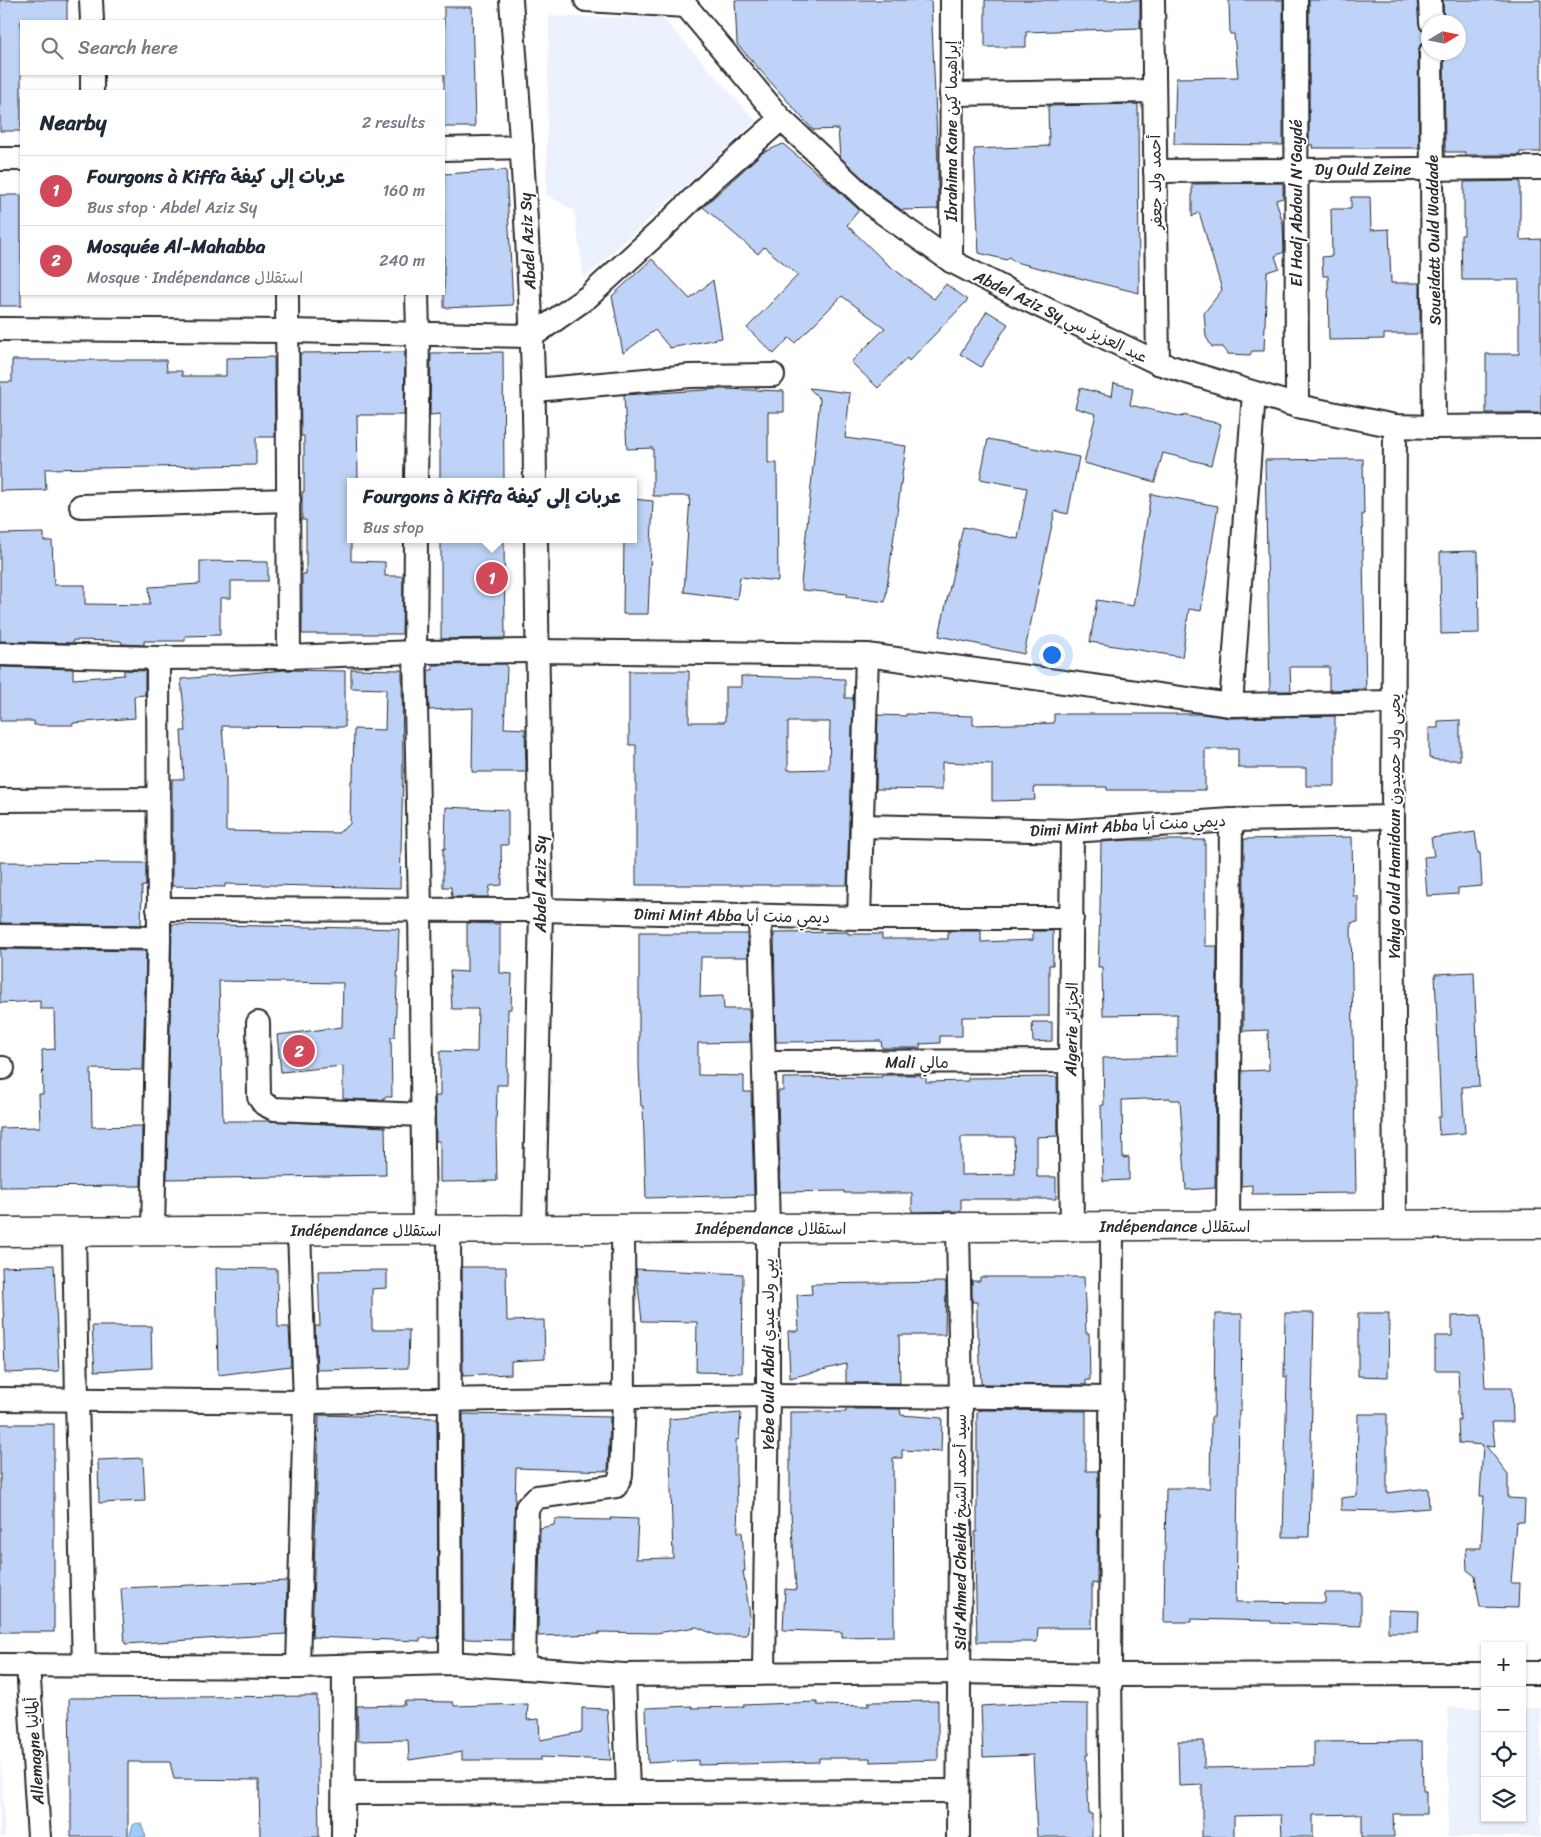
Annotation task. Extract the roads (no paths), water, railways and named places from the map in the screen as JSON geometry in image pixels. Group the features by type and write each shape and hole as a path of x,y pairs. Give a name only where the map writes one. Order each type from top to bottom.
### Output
{"street":[{"path":"92,0 92,20"},
{"name":"Abdel Aziz Sy","path":"511,0 522,147 535,390 535,478"},
{"path":"586,0 685,3"},
{"name":"Ibrahima Kane إبراهيما كين","path":"950,262 952,0"},
{"name":"أحمد ولد جعفر","path":"1153,0 1158,363"},
{"name":"El Hadj Abdoul N'Gaydé","path":"1296,0 1297,406"},
{"path":"1430,0 1431,15"},
{"name":"Abdel Aziz Sy عبد العزيز سي","path":"685,3 781,119 876,208 950,262 1158,363 1297,406 1395,426 1541,426"},
{"name":"Soueidatt Ould Waddade","path":"1431,60 1434,427"},
{"path":"92,75 92,90"},
{"path":"951,94 1154,91"},
{"path":"0,329 288,331 532,336 589,296 781,119"},
{"path":"445,149 522,147"},
{"path":"0,159 20,159"},
{"name":"Dy Ould Zeine","path":"1155,171 1541,168"},
{"path":"287,295 289,657"},
{"path":"416,478 417,295"},
{"path":"535,390 690,376 773,375"},
{"path":"1231,705 1254,393"},
{"name":"Yahya Ould Hamidoun يحيى ولد حميدون","path":"1395,426 1393,817 1395,1225"},
{"path":"82,506 288,500"},
{"path":"416,543 415,652 423,1115 437,1230 450,1401 451,1663"},
{"name":"Abdel Aziz Sy","path":"534,1229 541,910 536,543"},
{"path":"0,654 158,658 536,651 867,655 1231,705 1394,702"},
{"path":"858,918 867,655"},
{"path":"153,1231 159,938 158,658"},
{"path":"0,800 158,799"},
{"name":"Dimi Mint Abba ديمي منت أبا","path":"862,826 1072,831 1231,820 1393,817"},
{"path":"1228,1226 1231,820"},
{"name":"Algerie الجزائر","path":"1072,831 1070,1061 1072,1227"},
{"name":"Dimi Mint Abba ديمي منت أبا","path":"158,909 541,910 858,918 1072,918"},
{"name":"Yebe Ould Abdi يبي ولد عبدي","path":"760,916 768,1228 768,1395 764,1672"},
{"path":"0,936 159,938"},
{"path":"258,1023 259,1097 264,1104 274,1109 423,1115"},
{"name":"Mali مالي","path":"764,1062 1070,1061"},
{"name":"Indépendance استقلال","path":"0,1232 1541,1224"},
{"name":"Sid'Ahmed Cheikh سيد أحمد الشيخ","path":"958,1227 961,1397 958,1837"},
{"path":"1112,1227 1110,1675 1112,1837"},
{"path":"524,1668 527,1507 537,1497 616,1486 621,1474 624,1398 623,1229"},
{"path":"298,1666 305,1402 299,1230"},
{"path":"74,1231 84,1665"},
{"path":"0,1399 305,1402 768,1395 1112,1398"},
{"path":"0,1665 344,1666 451,1663 624,1675 764,1672 958,1672 1110,1675 1481,1674"},
{"name":"Allemagne ألمانيا","path":"28,1664 39,1837"},
{"path":"343,1837 344,1666"},
{"path":"1526,1673 1541,1673"},
{"path":"624,1675 628,1792"},
{"path":"344,1793 958,1791"}],"water":[{"path":"141,1824 146,1837 129,1837 133,1825"}],"place":[{"name":"Fourgons à Kiffa عربات إلى كيفة","path":"492,578"},
{"name":"Mosquée Al-Mahabba","path":"299,1051"}]}
